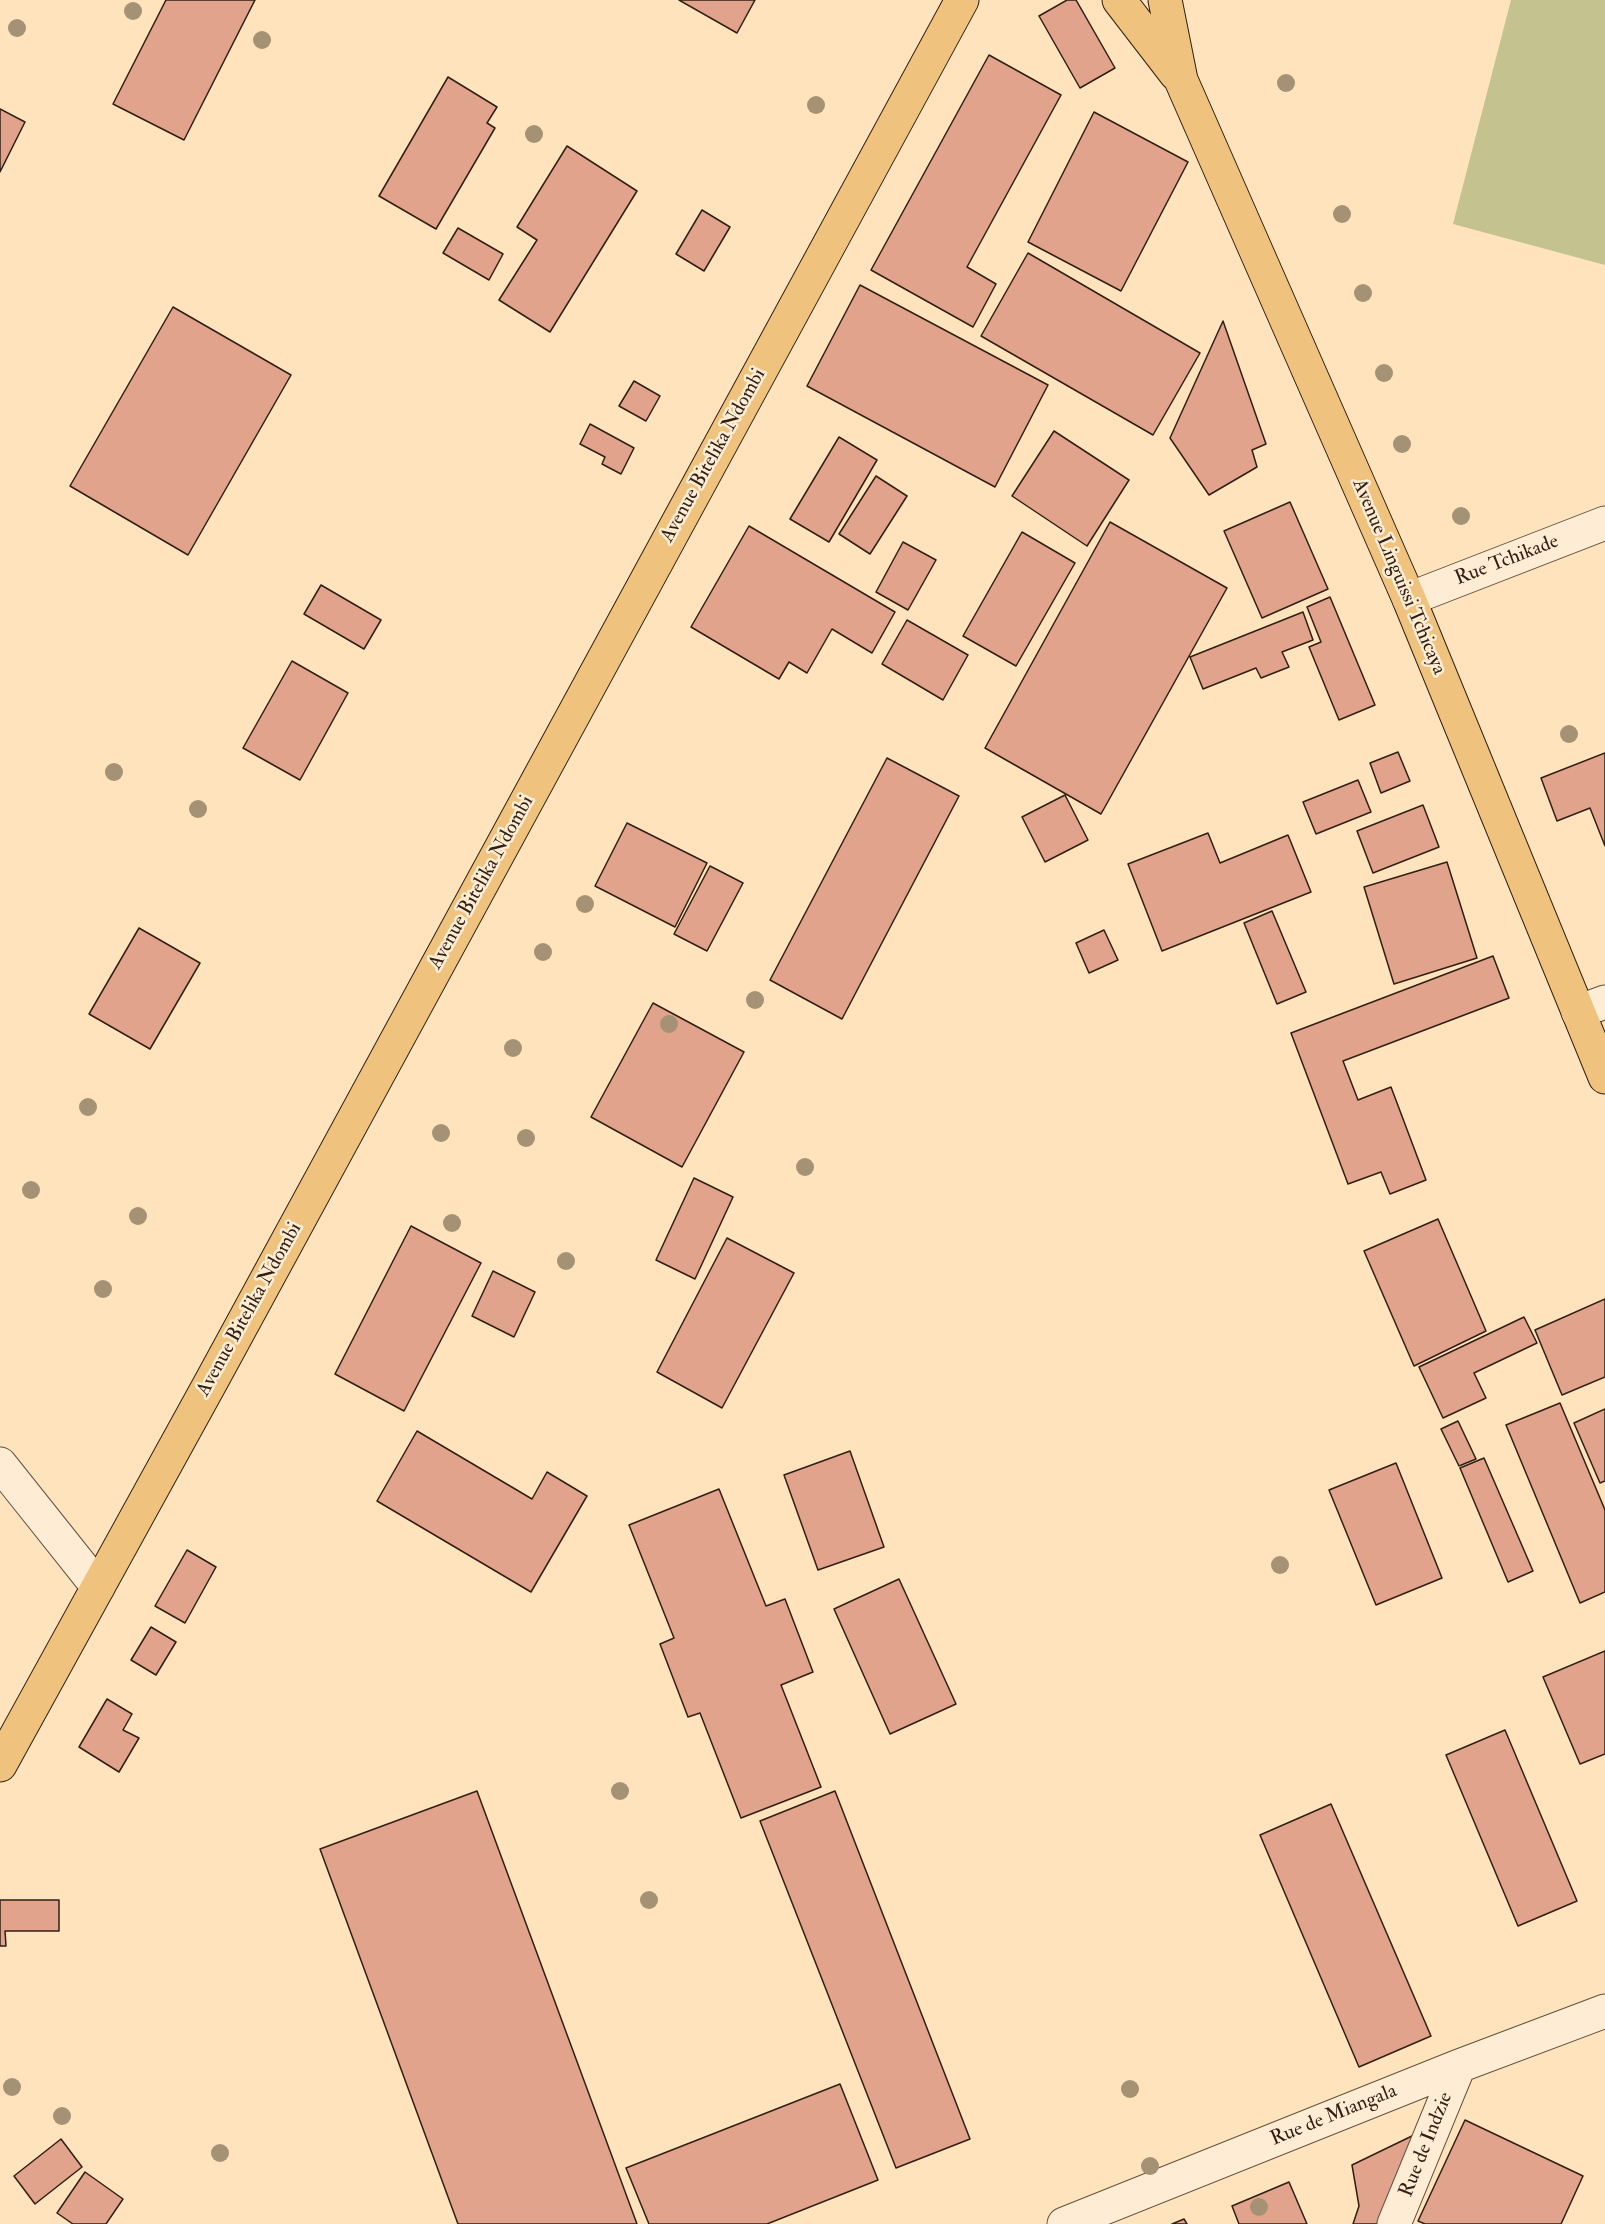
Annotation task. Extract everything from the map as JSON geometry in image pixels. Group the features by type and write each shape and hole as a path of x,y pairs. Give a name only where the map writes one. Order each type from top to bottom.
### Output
{"main road":[{"name":"Avenue Bitelika Ndombi","path":"0,1765 962,0"},
{"path":"1119,0 1181,80"},
{"path":"1165,0 1181,80"},
{"name":"Avenue Linguissi Tchicaya","path":"1181,80 1409,599 1592,1007 1605,1077"}],"street":[{"name":"Rue Tchikade","path":"1409,599 1605,523"},
{"path":"0,1464 98,1587"},
{"name":"Rue de Miangala","path":"1064,2224 1459,2066 1605,2011"},
{"name":"Rue de Indzie","path":"1395,2224 1459,2066"}],"shaded area":[{"path":"1511,0 1605,0 1605,265 1453,224"}],"building":[{"path":"166,0 255,0 184,140 113,104"},
{"path":"679,0 755,0 737,33"},
{"path":"1067,0 1076,0 1115,68 1080,88 1039,16"},
{"path":"989,55 1061,95 967,267 996,284 973,327 871,270"},
{"path":"448,77 497,107 487,123 495,128 436,229 379,196"},
{"path":"0,109 25,122 0,172"},
{"path":"1094,112 1188,162 1121,291 1028,242"},
{"path":"567,146 637,191 550,332 499,300 537,240 517,227"},
{"path":"702,210 730,227 704,271 676,254"},
{"path":"458,228 503,254 489,280 443,253"},
{"path":"1028,253 1200,353 1153,435 981,336"},
{"path":"860,285 1048,385 995,487 807,386"},
{"path":"173,307 291,375 188,555 70,486"},
{"path":"1223,321 1266,444 1252,450 1257,467 1209,495 1170,438"},
{"path":"634,381 660,396 646,421 619,406"},
{"path":"590,424 634,448 621,474 602,464 605,457 580,444"},
{"path":"1054,431 1129,480 1087,546 1012,496"},
{"path":"839,437 877,460 829,542 790,519"},
{"path":"876,476 907,496 870,554 839,534"},
{"path":"1290,502 1328,589 1262,618 1224,531"},
{"path":"1110,522 1227,588 1101,814 985,748"},
{"path":"749,526 895,612 872,653 832,629 807,673 789,662 779,679 691,627"},
{"path":"1022,532 1075,563 1016,666 963,636"},
{"path":"903,542 936,560 908,610 876,592"},
{"path":"321,585 381,620 364,649 304,614"},
{"path":"1330,597 1375,705 1339,720 1309,647 1321,642 1307,607"},
{"path":"1303,612 1313,640 1282,652 1289,667 1261,678 1256,668 1203,689 1190,657"},
{"path":"907,620 968,655 943,700 882,664"},
{"path":"292,661 348,693 300,780 243,748"},
{"path":"1398,752 1410,781 1381,793 1370,763"},
{"path":"1605,753 1605,846 1590,808 1557,821 1541,778"},
{"path":"887,758 959,796 842,1019 770,980"},
{"path":"1358,780 1371,812 1316,834 1303,802"},
{"path":"1065,795 1088,840 1045,862 1022,817"},
{"path":"1423,805 1439,847 1373,873 1357,831"},
{"path":"627,823 707,863 675,927 595,886"},
{"path":"1208,833 1220,863 1288,835 1311,892 1162,951 1128,864"},
{"path":"1447,862 1477,958 1394,984 1364,887"},
{"path":"710,866 743,883 707,951 674,934"},
{"path":"1272,911 1306,992 1277,1004 1244,923"},
{"path":"139,928 200,963 150,1049 89,1014"},
{"path":"1104,930 1118,960 1089,973 1076,943"},
{"path":"1493,956 1509,998 1343,1061 1358,1100 1391,1087 1426,1180 1390,1194 1381,1172 1348,1184 1291,1033"},
{"path":"653,1003 744,1052 682,1167 591,1117"},
{"path":"694,1178 733,1197 695,1279 656,1260"},
{"path":"1438,1219 1486,1331 1414,1366 1364,1251"},
{"path":"411,1226 481,1263 404,1411 335,1374"},
{"path":"727,1238 794,1273 722,1408 657,1372"},
{"path":"493,1271 535,1292 514,1337 472,1316"},
{"path":"1605,1299 1605,1377 1562,1395 1535,1330"},
{"path":"1524,1317 1537,1343 1474,1373 1486,1398 1443,1418 1419,1367"},
{"path":"1560,1403 1605,1510 1605,1592 1580,1603 1506,1425"},
{"path":"1605,1409 1605,1481 1600,1483 1574,1423"},
{"path":"1458,1421 1476,1459 1459,1466 1441,1429"},
{"path":"417,1431 532,1499 547,1472 587,1496 531,1592 377,1501"},
{"path":"850,1451 884,1547 818,1570 784,1475"},
{"path":"1484,1458 1533,1571 1508,1582 1460,1468"},
{"path":"1396,1463 1442,1578 1376,1605 1329,1490"},
{"path":"719,1489 766,1606 785,1599 813,1672 781,1685 821,1787 741,1818 700,1713 688,1717 660,1644 674,1638 629,1525"},
{"path":"187,1550 216,1567 185,1623 155,1606"},
{"path":"899,1579 956,1704 890,1734 834,1609"},
{"path":"151,1627 176,1642 156,1675 131,1660"},
{"path":"1605,1651 1605,1754 1580,1764 1543,1677"},
{"path":"107,1699 132,1714 123,1730 139,1738 119,1772 79,1747"},
{"path":"1505,1730 1577,1901 1518,1926 1446,1755"},
{"path":"477,1791 637,2224 458,2224 320,1849"},
{"path":"835,1791 970,2139 896,2168 760,1821"},
{"path":"1331,1804 1431,2036 1359,2067 1260,1835"},
{"path":"0,1900 59,1900 59,1931 5,1931 6,1946 0,1946"},
{"path":"840,2084 878,2180 767,2224 649,2224 626,2168"},
{"path":"1465,2120 1583,2176 1561,2224 1425,2224 1418,2221"},
{"path":"1414,2135 1382,2224 1353,2224 1359,2206 1352,2165"},
{"path":"61,2139 82,2167 35,2204 14,2176"},
{"path":"85,2172 123,2199 106,2224 73,2224 57,2213"},
{"path":"1289,2182 1307,2224 1239,2224 1232,2206"},
{"path":"1184,2219 1187,2224 1172,2224"}]}
